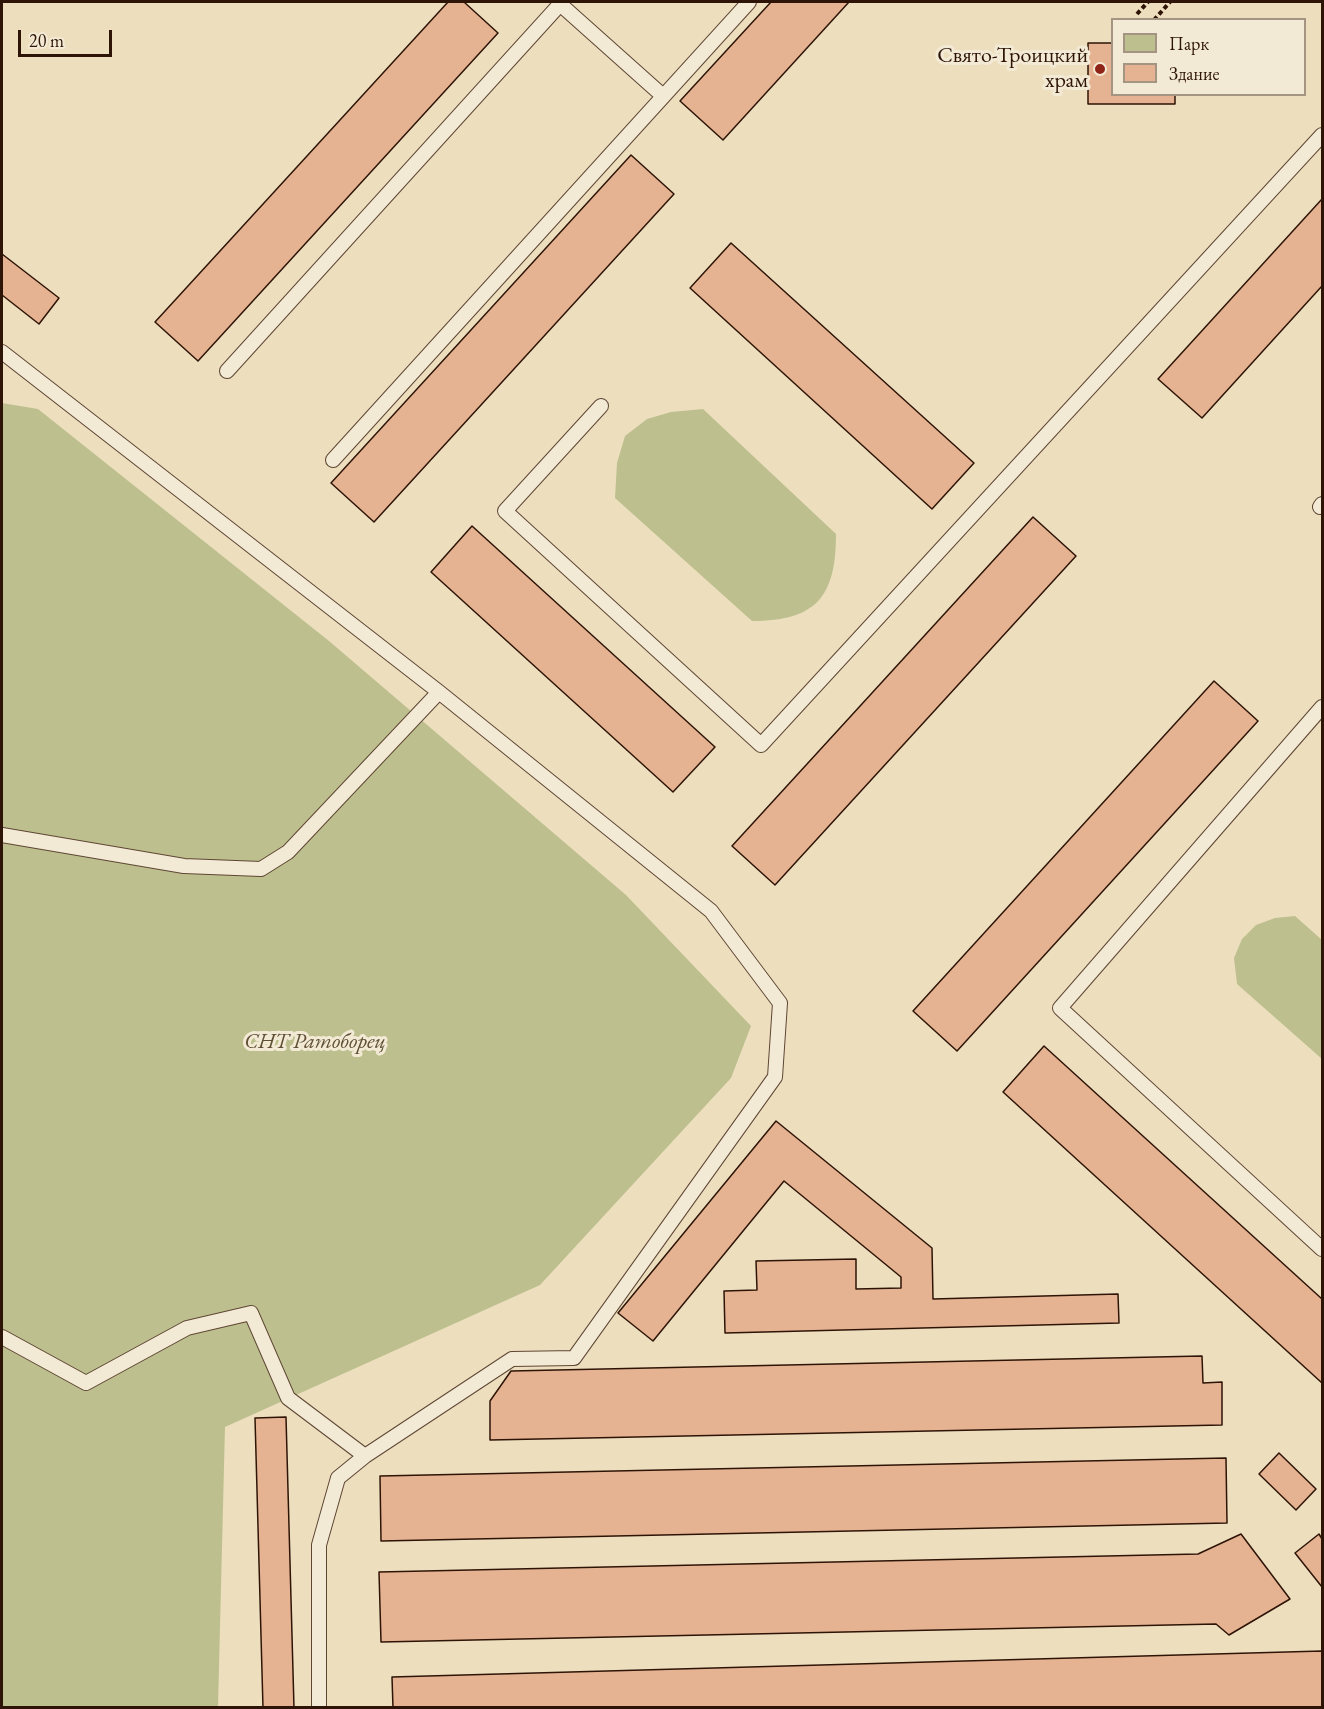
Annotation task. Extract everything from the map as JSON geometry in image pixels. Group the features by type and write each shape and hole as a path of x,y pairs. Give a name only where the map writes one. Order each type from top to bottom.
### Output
{"lane":[{"path":"333,460 749,2"},
{"path":"227,371 561,3 663,96"},
{"path":"601,406 505,511 761,746 1323,135"},
{"path":"2,352 439,692 711,911 780,1003 775,1077 574,1358 512,1359 365,1456 338,1478 319,1545 319,1707"},
{"path":"2,835 184,866 261,869 288,852 439,692"},
{"path":"1323,707 1060,1008 1323,1249"},
{"path":"2,1337 86,1383 187,1328 251,1313 288,1398 365,1456"}],"path":[{"path":"1137,14 1148,2"},
{"path":"1156,18 1170,2"}],"green space":[{"name":"СНТ Ратоборец","path":"2,403 38,409 329,641 626,895 751,1026 731,1078 540,1285 225,1427 218,1707 2,1707"},
{"path":"703,409 836,534 832,574 818,601 807,610 774,620 752,621 615,498 617,463 625,436 647,419 671,412"},
{"path":"1295,916 1322,940 1322,1059 1237,984 1234,958 1242,939 1256,925 1275,918"}],"building":[{"path":"448,2 464,2 498,33 198,361 155,322"},
{"path":"771,2 849,2 723,140 680,101"},
{"name":"Свято-Троицкий храм","path":"1088,43 1111,43 1111,96 1175,96 1175,104 1088,104"},
{"path":"631,155 674,194 374,522 331,483"},
{"path":"1322,199 1322,286 1202,418 1158,379"},
{"path":"731,243 974,463 932,509 690,288"},
{"path":"2,254 59,298 39,324 2,295"},
{"path":"1033,517 1076,556 775,885 732,846"},
{"path":"472,526 715,747 673,792 431,572"},
{"path":"1214,681 1258,721 957,1051 913,1011"},
{"path":"1044,1046 1322,1299 1322,1383 1003,1092"},
{"path":"776,1121 932,1248 933,1299 1118,1294 1119,1323 725,1333 724,1291 757,1290 756,1261 856,1259 856,1289 901,1288 901,1277 784,1181 653,1341 618,1313"},
{"path":"1202,1356 1203,1383 1222,1382 1222,1425 490,1440 490,1401 511,1371"},
{"path":"286,1417 294,1708 263,1708 255,1418"},
{"path":"1279,1453 1316,1489 1296,1510 1259,1474"},
{"path":"1226,1458 1227,1523 381,1541 380,1476"},
{"path":"1241,1534 1290,1599 1229,1635 1216,1624 381,1642 379,1572 1198,1554"},
{"path":"1319,1534 1322,1539 1322,1587 1295,1553"},
{"path":"1322,1651 1322,1708 393,1708 392,1677"}],"place":[{"name":"Свято-Троицкий храм","path":"1100,69"}]}
